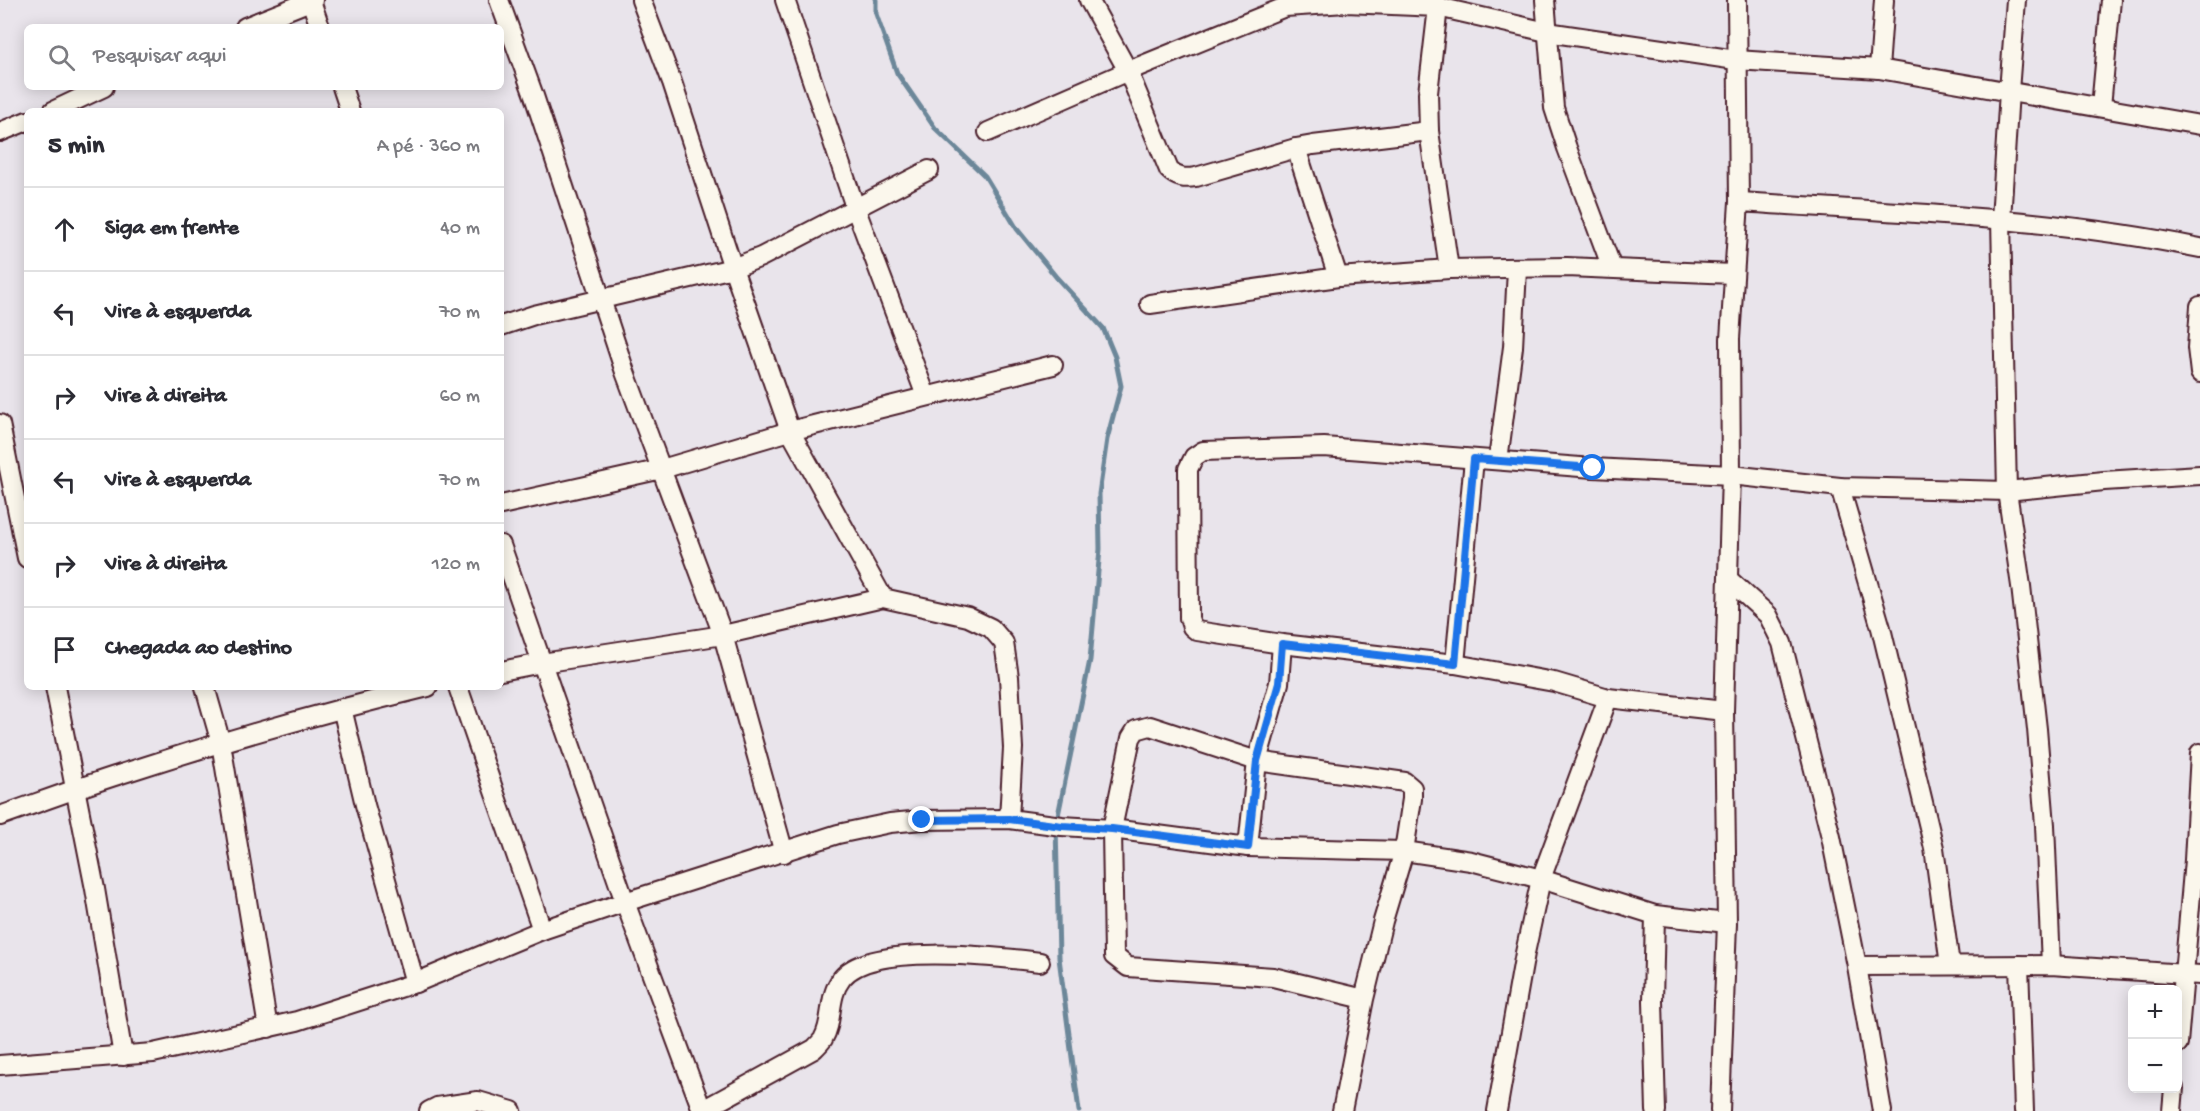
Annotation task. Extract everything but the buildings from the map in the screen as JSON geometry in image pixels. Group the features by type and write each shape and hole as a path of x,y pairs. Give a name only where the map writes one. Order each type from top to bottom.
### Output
{"street":[{"path":"252,24 312,0 319,24"},
{"path":"499,0 534,96 625,372 723,635 784,853"},
{"path":"642,0 790,431 883,598"},
{"path":"785,0 855,207 926,396"},
{"path":"1089,0 1128,71 1169,170 1175,176 1196,177 1296,148 1429,131"},
{"path":"1545,0 1554,108 1612,268"},
{"path":"1720,1111 1727,923 1724,711 1731,475 1730,339 1739,202 1737,0"},
{"path":"1879,69 1884,0"},
{"path":"2016,0 2001,220 2007,491 2037,729 2051,965"},
{"path":"2101,107 2111,0"},
{"path":"988,132 1285,4 1346,3 1438,8 1547,32 1736,60 1879,69 2200,125"},
{"path":"1438,8 1428,93 1429,131 1449,269"},
{"path":"61,108 98,90"},
{"path":"343,90 349,108"},
{"path":"0,132 24,122"},
{"path":"1296,148 1338,277"},
{"path":"504,325 534,315 733,268 761,257 929,170"},
{"path":"1739,202 2001,220 2153,238 2200,248"},
{"path":"1150,304 1338,277 1449,269 1567,267 1733,274"},
{"path":"1498,460 1513,347 1517,269"},
{"path":"2200,306 2197,348 2200,374"},
{"path":"504,504 662,469 790,431 1053,365"},
{"path":"0,424 24,543"},
{"path":"1724,711 1608,698 1554,682 1455,664 1197,632 1192,627 1189,618 1188,469 1194,457 1203,451 1324,447 1593,468 1731,475 1840,487 2007,491 2104,481 2200,475"},
{"path":"1455,664 1474,459"},
{"path":"1840,487 1881,628 1932,837 1950,965"},
{"path":"504,555 625,902 702,1111 814,1049 824,1038 831,1000 843,976 855,968 870,962 913,956 958,955 1040,962"},
{"path":"1728,579 1768,615 1782,643 1831,837 1857,966 1882,1111"},
{"path":"504,670 723,635 883,598 968,617 991,628 1004,643 1009,677 1013,748 1009,819"},
{"path":"1248,847 1257,761 1279,683 1282,644"},
{"path":"56,690 76,789 123,1056"},
{"path":"206,690 221,743 268,1028"},
{"path":"0,816 76,789 221,743 342,708 416,690"},
{"path":"459,690 542,930"},
{"path":"1497,1111 1525,953 1541,879 1608,698"},
{"path":"342,708 365,805 414,983"},
{"path":"1342,1111 1364,999 1383,921 1404,851 1412,788 1409,784 1257,761 1150,726 1136,730 1131,738 1112,829 1112,950 1114,956 1128,967 1274,977 1364,999"},
{"path":"2179,1039 2192,974 2194,860 2200,753"},
{"path":"0,1065 123,1056 194,1045 268,1028 333,1010 414,983 542,930 838,834 890,824 953,818 1009,819 1062,826 1112,829 1248,847 1404,851 1471,861 1541,879 1655,915 1727,923"},
{"path":"1655,915 1653,1001 1656,1111"},
{"path":"2019,965 2024,1111"},
{"path":"1857,966 2051,965 2192,974"},
{"path":"2172,1111 2174,1093"},
{"path":"429,1111 437,1107 478,1101 512,1111"}],"waterway":[{"path":"876,0 876,14 897,73 935,128 985,176 1017,229 1057,278 1103,328 1115,357 1121,386 1107,439 1099,494 1100,549 1090,660 1056,825 1059,958 1079,1111"}],"route":[{"path":"922,820 1009,819 1062,826 1112,829 1248,847 1257,761 1279,683 1282,644 1455,664 1474,459 1593,468"}]}
